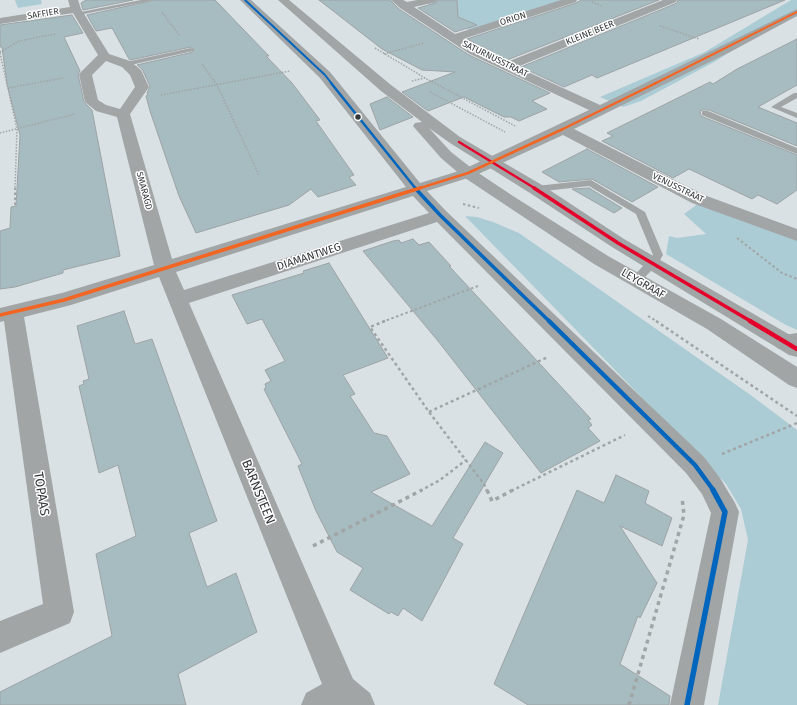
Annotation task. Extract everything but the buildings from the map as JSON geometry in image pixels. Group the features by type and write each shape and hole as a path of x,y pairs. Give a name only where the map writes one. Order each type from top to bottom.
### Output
{"street":[{"path":"245,0 334,87 416,190 695,465 711,486 725,512 687,705"},
{"name":"LEYGRAAF","path":"283,0 386,88 455,140 536,189 618,242 793,344"},
{"path":"400,3 432,0"},
{"name":"ORION","path":"452,37 572,0"},
{"name":"KLEINE BEER","path":"508,66 672,0"},
{"name":"SATURNUSSTRAAT","path":"400,3 474,50 600,110"},
{"name":"SAFFIER","path":"0,21 76,7"},
{"path":"76,7 104,56 126,64 136,73 142,87 123,114 101,108 92,102 85,74 104,56"},
{"path":"6,314 64,300 468,173 493,163 563,129 728,48 797,12"},
{"name":"LEYGRAAF","path":"386,88 446,154 468,173 554,230 714,324 797,379"},
{"name":"SMARAGD","path":"123,114 165,268"},
{"name":"VENUSSTRAAT","path":"563,129 698,199 797,235"},
{"name":"DIAMANTWEG","path":"179,299 440,215"},
{"name":"BARNSTEEN","path":"165,268 286,560 339,700"},
{"name":"TOPAAS","path":"0,637 59,612 6,314"}],"lane":[{"path":"76,7 150,0"},
{"path":"126,64 191,50"},
{"path":"797,95 774,107 797,116"},
{"path":"705,113 797,151"},
{"path":"536,189 591,184 640,212 658,255 653,263 636,279"}],"path":[{"path":"632,16 728,48"},
{"path":"15,204 17,129 0,53 20,41 87,28"},
{"path":"384,54 452,37"},
{"path":"372,45 384,54 518,127"},
{"path":"135,99 315,67"},
{"path":"8,88 85,74"},
{"path":"217,85 259,175"},
{"path":"0,133 101,108"},
{"path":"479,286 370,328 429,412 484,484 492,501 627,434"},
{"path":"429,412 554,354"},
{"path":"695,465 797,422"},
{"path":"286,560 440,480 466,460"},
{"path":"629,705 684,514 684,501 681,495"}],"shaded area":[{"path":"15,0 41,0 42,4 18,8"},
{"path":"442,0 565,0 470,31 426,3"},
{"path":"791,0 797,0 797,9 716,61 641,101 623,107 600,97 705,52"},
{"path":"699,203 797,240 797,330 666,254 669,236 677,238 706,234 684,214"},
{"path":"465,216 477,217 493,222 519,233 752,396 797,430 797,705 718,705 748,540 741,509 726,484"}],"transit line":[{"path":"245,0 325,75 408,180 440,215 695,465 711,486 725,512 687,705"},
{"path":"0,315 64,300 468,173 563,129 728,48 797,12"},
{"path":"459,142 536,189 618,243 797,349"}]}
